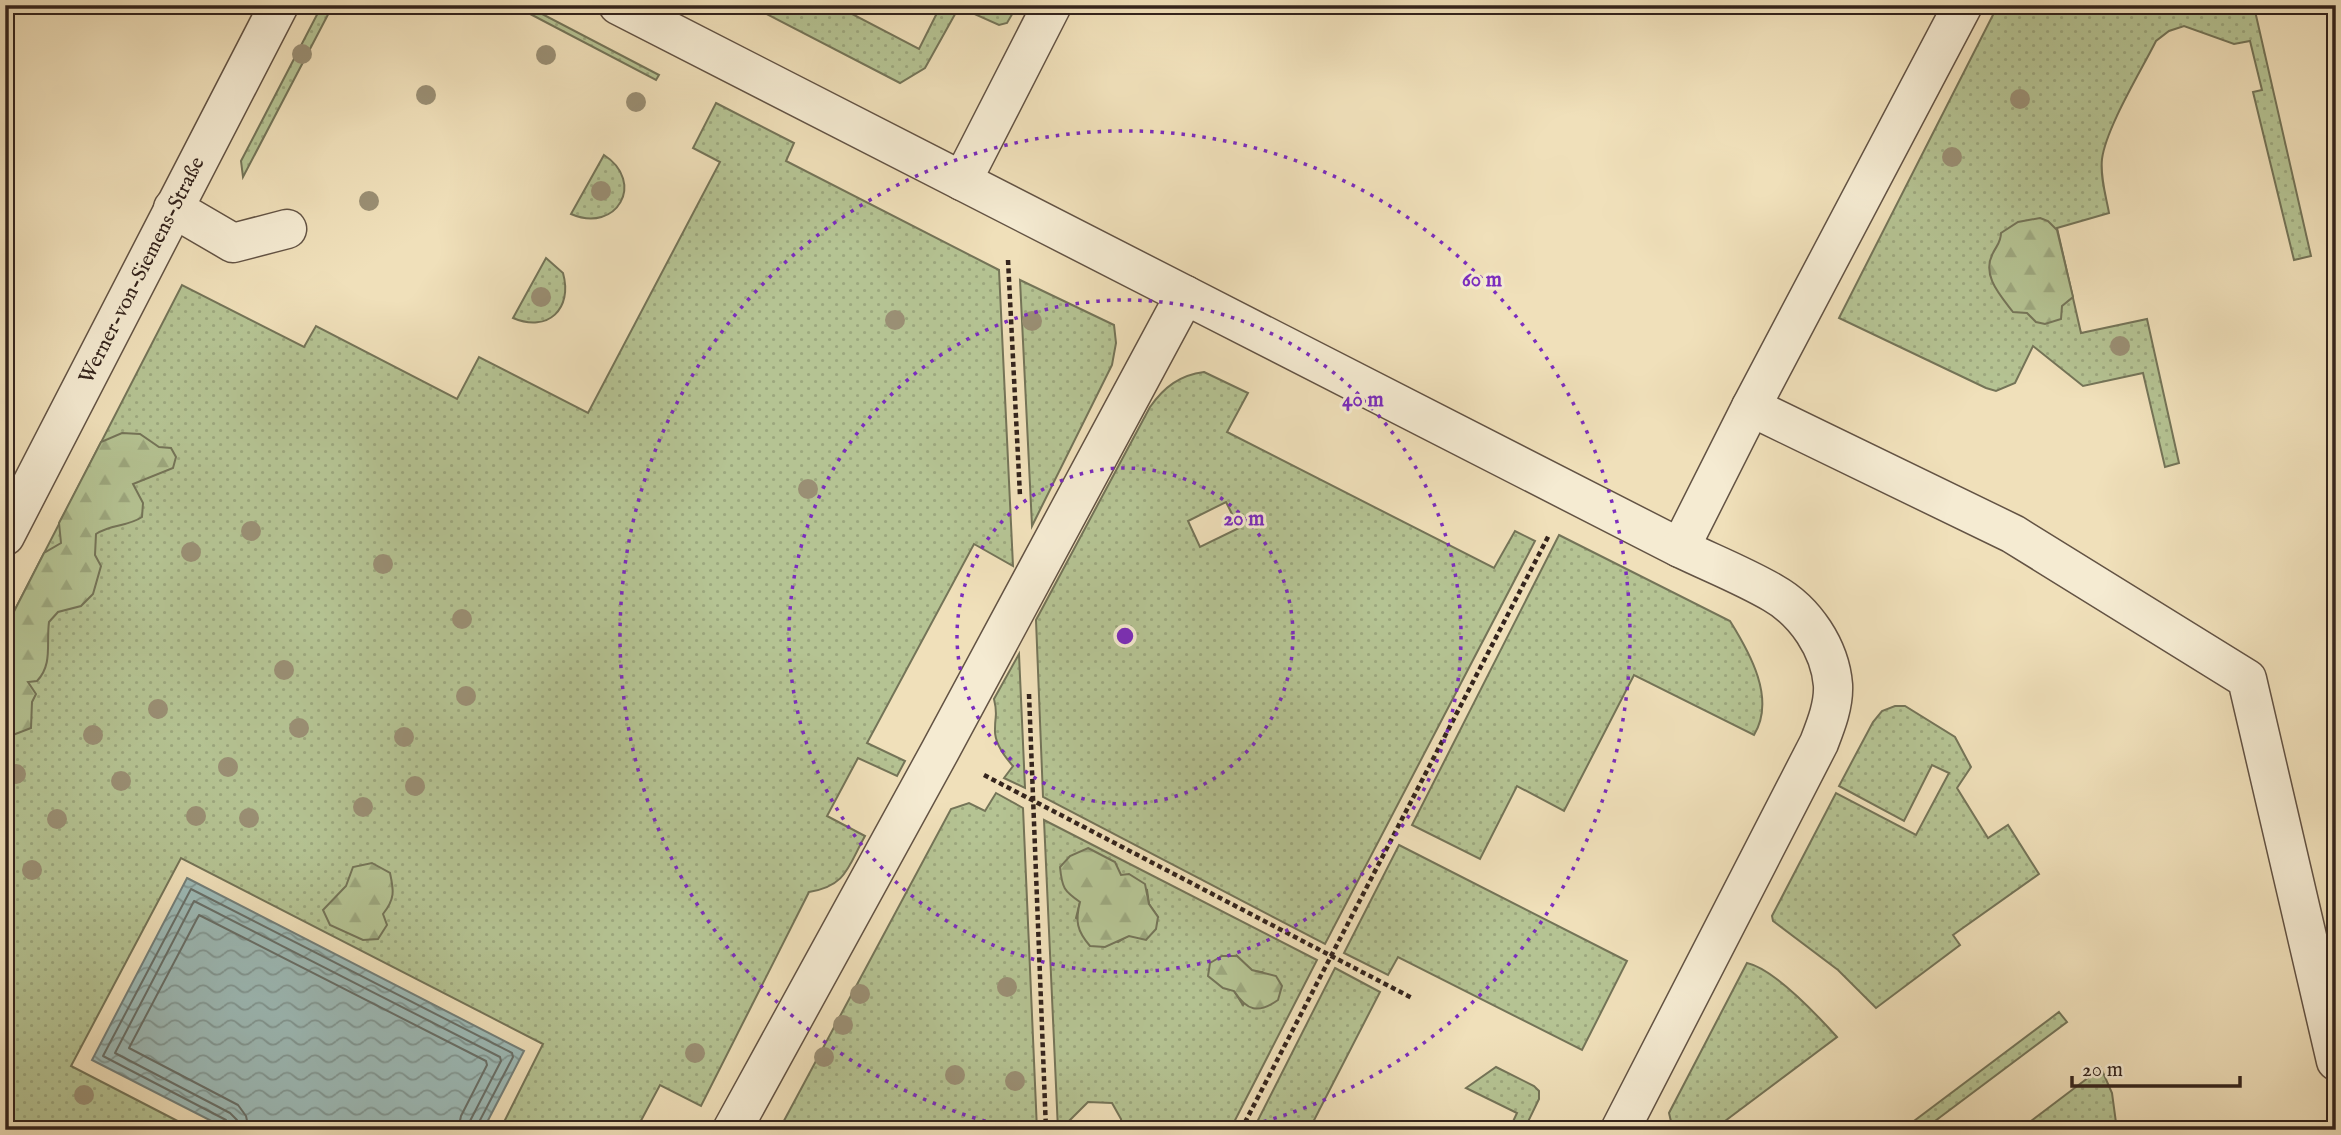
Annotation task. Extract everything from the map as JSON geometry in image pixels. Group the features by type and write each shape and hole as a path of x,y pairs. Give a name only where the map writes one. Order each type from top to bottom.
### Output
{"street":[{"name":"Werner-von-Siemens-Straße","path":"5,536 279,5"},
{"path":"618,5 1571,494 1773,593 1792,607 1818,640 1829,662 1833,687 1830,716 1819,743 1620,1130"},
{"path":"962,181 1052,5"},
{"path":"1680,548 1751,407 1963,5"},
{"path":"173,208 233,243 287,229"},
{"path":"732,1130 1185,295"},
{"path":"1751,407 2014,534 2247,679 2336,1061"}],"path":[{"path":"1008,258 1020,508"},
{"path":"1241,1130 1571,494"},
{"path":"1028,683 1046,1130"},
{"path":"940,751 1412,998"}],"green space":[{"path":"322,5 333,5 243,177 241,161"},
{"path":"513,5 525,5 659,75 656,80"},
{"path":"749,5 835,5 919,49 941,5 1003,5 1014,11 1007,23 999,25 959,7 925,68 900,83"},
{"path":"1998,5 2243,5 2255,11 2311,256 2294,260 2253,92 2262,90 2250,41 2234,44 2184,26 2169,31 2156,41 2110,132 2102,159 2109,213 2057,228 2081,333 2147,319 2179,463 2165,467 2143,373 2083,386 2033,346 2015,383 1996,391 1839,318"},
{"path":"716,103 794,143 786,161 999,270 1013,566 974,544 867,743 905,761 897,776 858,758 827,816 865,836 839,880 809,892 701,1106 660,1085 636,1130 500,1130 543,1044 181,858 71,1066 195,1130 5,1130 5,629 182,285 304,347 316,326 457,399 479,357 588,413 720,162 693,148"},
{"path":"604,155 617,166 623,178 621,202 613,211 601,217 587,218 571,214"},
{"path":"2040,218 2048,221 2057,230 2073,297 2062,306 2061,319 2045,324 2036,322 2027,313 2013,312 1994,284 1989,269 2001,233 2018,222"},
{"path":"546,258 563,273 565,286 561,307 547,320 526,322 513,318"},
{"path":"1020,280 1114,325 1116,343 1112,365 1032,526"},
{"path":"1204,372 1248,393 1227,432 1494,568 1515,531 1535,541 1325,944 1043,797 1036,620 1150,407 1173,383","holes":["1226,502 1239,528 1200,547 1188,521"]},
{"path":"122,433 140,434 159,447 171,448 176,457 173,468 133,484 143,503 142,517 96,534 95,555 101,566 93,594 81,606 58,612 49,622 45,668 37,681 28,682 36,694 32,702 31,728 5,738 5,629 44,553 61,543 59,523 101,442"},
{"path":"1559,535 1730,621 1758,676 1762,706 1760,721 1754,735 1634,675 1564,811 1517,786 1480,859 1412,825"},
{"path":"1019,654 1025,788 1004,778 1013,766 1000,749 995,734 994,699"},
{"path":"1895,706 1905,706 1955,737 1971,767 1957,788 1988,838 2008,825 2039,874 1953,935 1960,945 1876,1008 1838,970 1773,921 1772,916 1836,793 1916,835 1949,773 1932,765 1904,821 1839,786 1873,722 1882,711"},
{"path":"996,793 1023,808 1037,1130 779,1130 951,809 969,803 985,811"},
{"path":"1044,820 1317,960 1230,1130 1122,1130 1121,1119 1112,1103 1088,1102 1067,1123 1070,1130 1058,1130","holes":["1147,890 1149,904 1158,917 1118,942 1076,918 1080,902","1237,956 1252,971 1262,972 1243,1005 1234,991"]},
{"path":"1399,845 1627,961 1582,1050 1398,957 1388,975 1344,953"},
{"path":"1088,848 1115,862 1121,875 1129,874 1145,884 1149,904 1158,917 1156,929 1146,940 1129,936 1105,947 1090,946 1082,935 1078,926 1080,902 1065,888 1060,867 1070,856"},
{"path":"372,863 390,873 393,895 383,914 387,925 378,939 363,940 330,925 323,910 346,886 353,867"},
{"path":"1222,956 1237,956 1252,970 1276,976 1282,986 1278,1000 1259,1009 1253,1008 1244,1003 1234,991 1223,988 1208,976 1210,963"},
{"path":"1747,963 1770,974 1837,1037 1713,1130 1673,1130 1669,1113"},
{"path":"1335,968 1380,992 1309,1130 1253,1130"},
{"path":"2059,1012 2067,1022 1923,1130 1902,1130"},
{"path":"1496,1067 1539,1091 1539,1099 1524,1130 1509,1130 1517,1113 1466,1088"},
{"path":"2101,1068 2112,1093 2117,1130 2019,1130"}],"water":[{"path":"187,878 524,1051 483,1130 229,1130 92,1060"}]}
